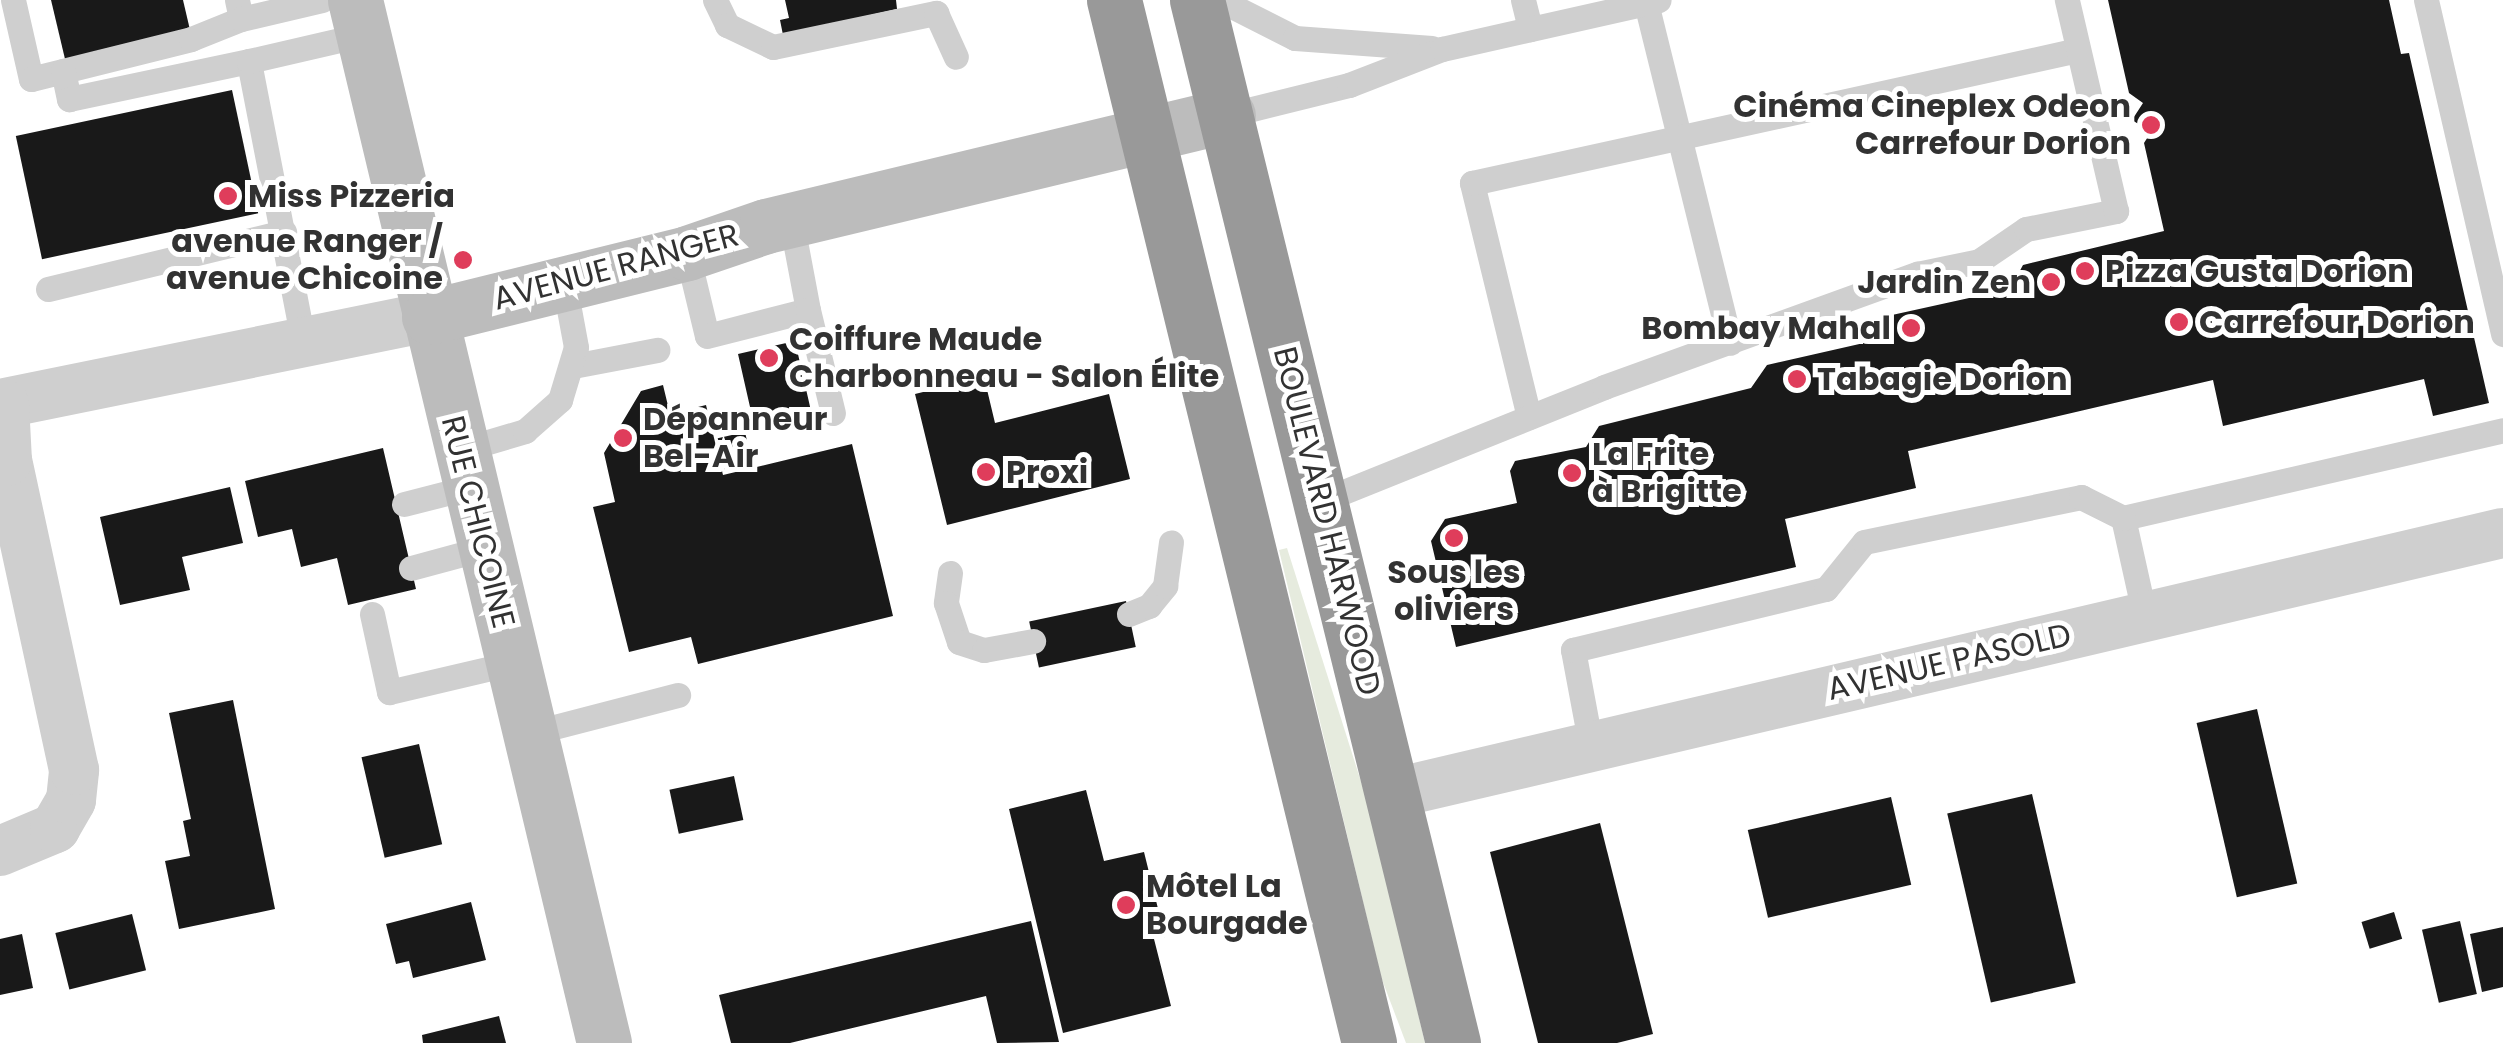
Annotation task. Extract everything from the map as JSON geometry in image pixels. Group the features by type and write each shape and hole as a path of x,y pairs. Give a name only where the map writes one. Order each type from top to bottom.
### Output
{"highway":[{"path":"1114,0 1369,1043"},
{"name":"BOULEVARD HARWOOD","path":"1198,0 1454,1043"}],"street":[{"name":"RUE CHICOINE","path":"358,17 604,1043"},
{"name":"AVENUE RANGER","path":"2,404 429,317 687,253 790,220 1228,115"},
{"path":"0,851 55,828 72,800 74,770 8,461 2,404"},
{"name":"AVENUE PASOLD","path":"1395,794 2503,533"}],"lane":[{"path":"12,0 31,80 239,9 322,0"},
{"path":"714,0 727,25 773,48 936,14 956,58"},
{"path":"1220,0 1295,38 1442,49"},
{"path":"1523,0 1530,29"},
{"path":"1321,501 1529,417 1917,274 1979,261 2026,229 2116,212 2067,0"},
{"path":"2426,0 2503,334"},
{"path":"1228,115 1349,86 1442,49 1653,2 1680,138 1730,343"},
{"path":"63,72 70,100 248,60 358,17"},
{"path":"1529,417 1472,182 2078,50"},
{"path":"248,60 304,345"},
{"path":"790,220 833,413"},
{"path":"48,289 284,232"},
{"path":"687,253 707,336 808,310"},
{"path":"404,504 537,424 560,400 573,366 574,332 564,282"},
{"path":"573,366 657,350"},
{"path":"1590,746 1573,650 1826,589 1864,542 2081,497 2123,518 2503,430"},
{"path":"2123,518 2145,616"},
{"path":"1129,614 1149,606 1166,586 1171,542"},
{"path":"411,568 485,548"},
{"path":"950,573 946,603 959,642 984,650 1033,641"},
{"path":"372,614 389,692 513,663"},
{"path":"530,733 678,695"}],"shaded area":[{"path":"1287,548 1370,810 1425,1043 1406,1043 1381,977 1279,550"}],"building":[{"path":"51,0 183,0 190,30 65,59"},
{"path":"785,0 896,0 897,9 783,35 780,20 789,18"},
{"name":"Carrefour Dorion","path":"2108,0 2389,0 2401,54 2409,53 2489,403 2433,416 2424,379 2223,426 2213,380 1908,451 1916,488 1785,519 1796,567 1456,647 1431,541 1445,519 1517,503 1510,471 1515,461 1586,447 1599,426 1751,388 1767,365 1877,340 1892,315 2010,289 2023,265 2164,231 2144,143 2151,132 2132,120 2143,103 2129,93"},
{"path":"232,90 258,213 42,259 16,136"},
{"path":"795,341 814,424 791,430 788,420 755,429 738,354"},
{"path":"984,377 995,423 1109,394 1130,479 947,525 915,394"},
{"path":"663,385 670,414 706,405 723,475 852,444 893,616 698,664 691,637 629,652 593,507 615,502 604,453 641,391"},
{"path":"745,432 752,463 725,469 718,438"},
{"path":"383,448 416,589 348,605 337,558 301,567 292,529 258,537 245,481"},
{"path":"230,487 243,543 182,557 190,590 120,605 100,517"},
{"path":"1126,601 1136,647 1039,668 1029,622"},
{"path":"233,700 275,909 179,929 165,861 190,856 183,821 191,819 169,713"},
{"path":"2257,709 2297,883 2237,897 2197,723"},
{"path":"419,744 442,844 385,858 362,757"},
{"path":"734,776 743,820 679,834 669,790"},
{"path":"1086,790 1104,861 1144,852 1165,937 1154,939 1171,1006 1063,1033 1009,809"},
{"path":"2032,794 2076,983 1991,1003 1947,814"},
{"path":"1891,797 1911,885 1768,918 1748,830"},
{"path":"1600,823 1653,1034 1617,1043 1538,1043 1490,852"},
{"path":"471,902 486,960 413,978 409,961 396,964 386,924"},
{"path":"2394,912 2402,939 2370,949 2361,922"},
{"path":"132,914 146,970 69,989 55,933"},
{"path":"1031,921 1059,1042 997,1043 986,996 790,1043 731,1043 719,995"},
{"path":"2460,921 2477,994 2439,1003 2422,930"},
{"path":"2503,927 2503,987 2482,992 2470,934"},
{"path":"22,934 33,988 0,995 0,939"},
{"path":"499,1016 506,1043 423,1043 422,1035"}],"place":[{"name":"Cinéma Cineplex Odeon Carrefour Dorion","path":"2151,125"},
{"name":"Miss Pizzeria","path":"228,196"},
{"name":"avenue Ranger / avenue Chicoine","path":"463,260"},
{"name":"Pizza Gusta Dorion","path":"2085,271"},
{"name":"Jardin Zen","path":"2051,282"},
{"name":"Carrefour Dorion","path":"2179,322"},
{"name":"Bombay Mahal","path":"1911,328"},
{"name":"Coiffure Maude Charbonneau - Salon Élite","path":"769,358"},
{"name":"Tabagie Dorion","path":"1797,379"},
{"name":"Dépanneur Bel-Air","path":"623,438"},
{"name":"Proxi","path":"986,472"},
{"name":"La Frite à Brigitte","path":"1572,473"},
{"name":"Sous les oliviers","path":"1454,538"},
{"name":"Môtel La Bourgade","path":"1126,905"}]}
